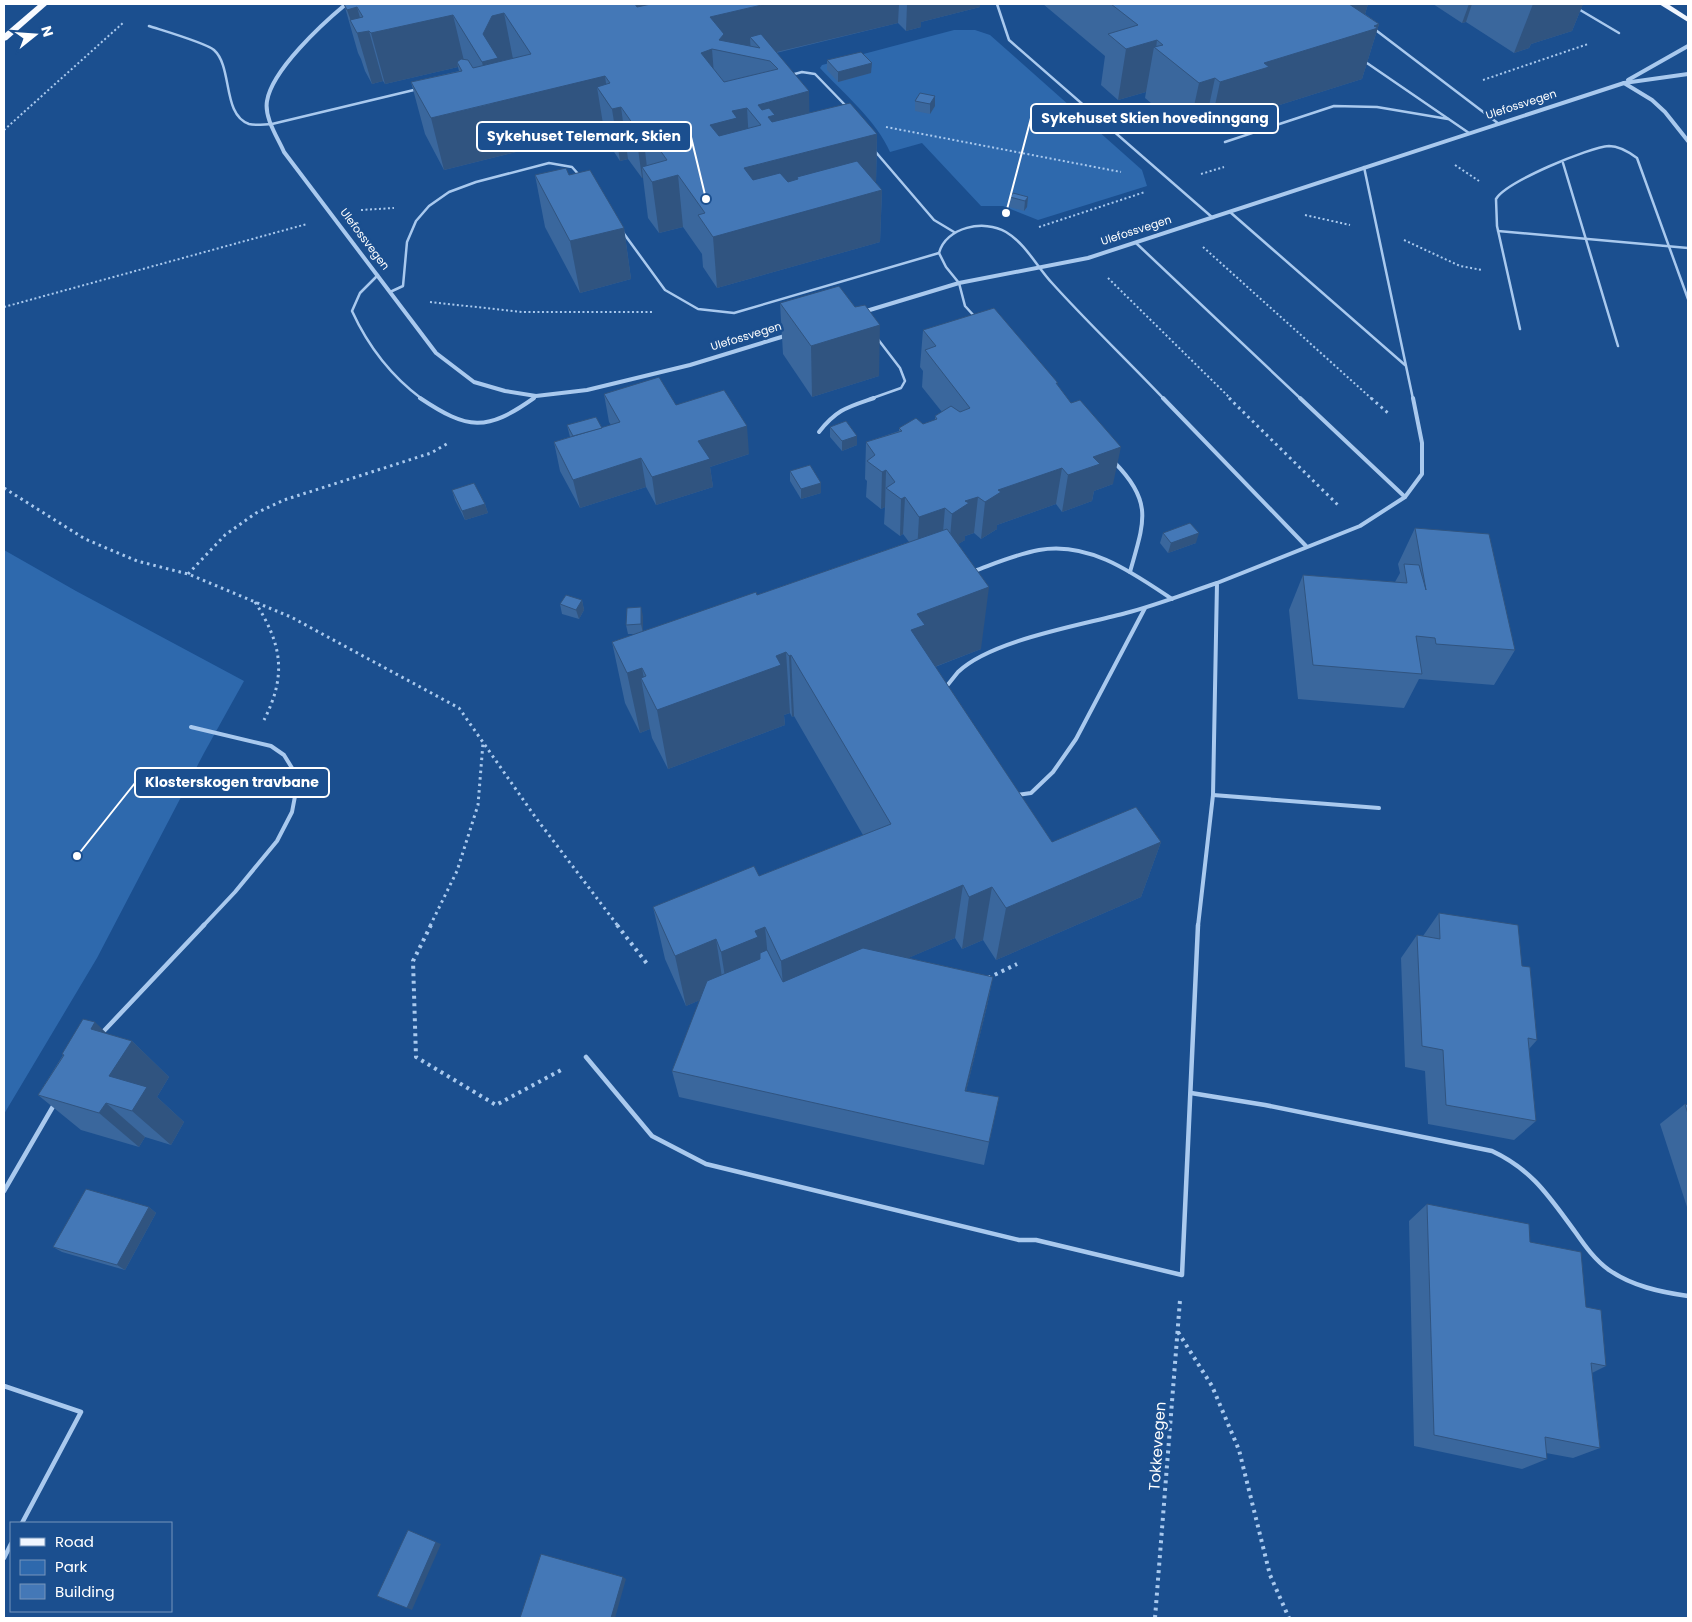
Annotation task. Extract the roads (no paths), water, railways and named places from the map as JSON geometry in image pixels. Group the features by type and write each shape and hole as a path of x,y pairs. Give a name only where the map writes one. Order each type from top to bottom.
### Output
{"highway":[{"path":"4,38 44,4"}],"main road":[{"path":"1663,4 1688,20"}],"street":[{"name":"Ulefossvegen","path":"346,4 312,35 282,70 267,102 272,124 284,152 436,354 474,382 505,391 536,396 596,388 690,365 793,333"},
{"name":"Ulefossvegen","path":"1624,83 1688,46"},
{"name":"Ulefossvegen","path":"858,313 959,283 1088,258 1624,83 1688,74"},
{"path":"1624,83 1652,100 1665,112 1688,140"}],"lane":[{"path":"997,4 1009,40 1213,218"},
{"path":"1570,4 1619,34"},
{"path":"149,26 213,49 224,64 236,112 246,123 256,125 272,124 421,88"},
{"path":"1371,27 1499,124"},
{"path":"1360,58 1469,133"},
{"path":"787,76 802,72 815,74 848,108"},
{"path":"1225,142 1334,106 1351,104 1373,105 1448,119"},
{"path":"1520,328 1498,231 1494,204 1499,193 1510,186 1597,148 1610,146 1631,152 1637,158 1688,299"},
{"path":"873,149 877,156 934,220 954,232"},
{"path":"390,292 403,286 407,242 416,221 429,206 449,192 476,182 549,163 572,167 583,180"},
{"path":"1563,163 1618,346"},
{"path":"945,696 946,686 952,676 981,657 1014,643 1145,608 1217,583 1360,526 1405,497 1422,474 1422,443 1364,167"},
{"path":"1230,212 1406,366"},
{"path":"979,320 965,306 959,283 946,267 939,253 942,241 954,232 973,226 994,227 1008,232 1022,244 1039,269 1306,546"},
{"path":"621,230 665,290 698,309 734,312 939,253"},
{"path":"1498,231 1688,248"},
{"path":"1136,242 1405,497"},
{"path":"378,275 360,293 352,311 360,330 382,362 418,397 454,418 480,424 514,412 536,396"},
{"path":"819,432 831,417 843,409 901,388 905,381 900,368 875,335"},
{"path":"1108,455 1129,477 1140,496 1141,528 1130,572"},
{"path":"969,573 1024,554 1051,548 1079,551 1103,559 1130,572 1172,599"},
{"path":"586,1056 652,1136 706,1164 1019,1240 1036,1240 1182,1275 1198,918 1213,795 1217,583"},
{"path":"1013,795 1031,793 1053,772 1076,739 1145,608"},
{"path":"100,1036 235,892 277,841 292,812 296,791 292,768 284,756 271,746 191,727"},
{"path":"1213,795 1379,808"},
{"path":"1191,1092 1492,1151 1512,1160 1531,1178 1561,1212 1589,1250 1607,1269 1632,1283 1662,1292 1688,1296"},
{"path":"4,1192 58,1098"},
{"path":"4,1386 81,1412 23,1522"},
{"path":"4,1558 10,1546"}],"place":[{"name":"Sykehuset Telemark, Skien","path":"706,199"},
{"name":"Sykehuset Skien hovedinngang","path":"1006,213"},
{"name":"Klosterskogen travbane","path":"77,856"}]}
